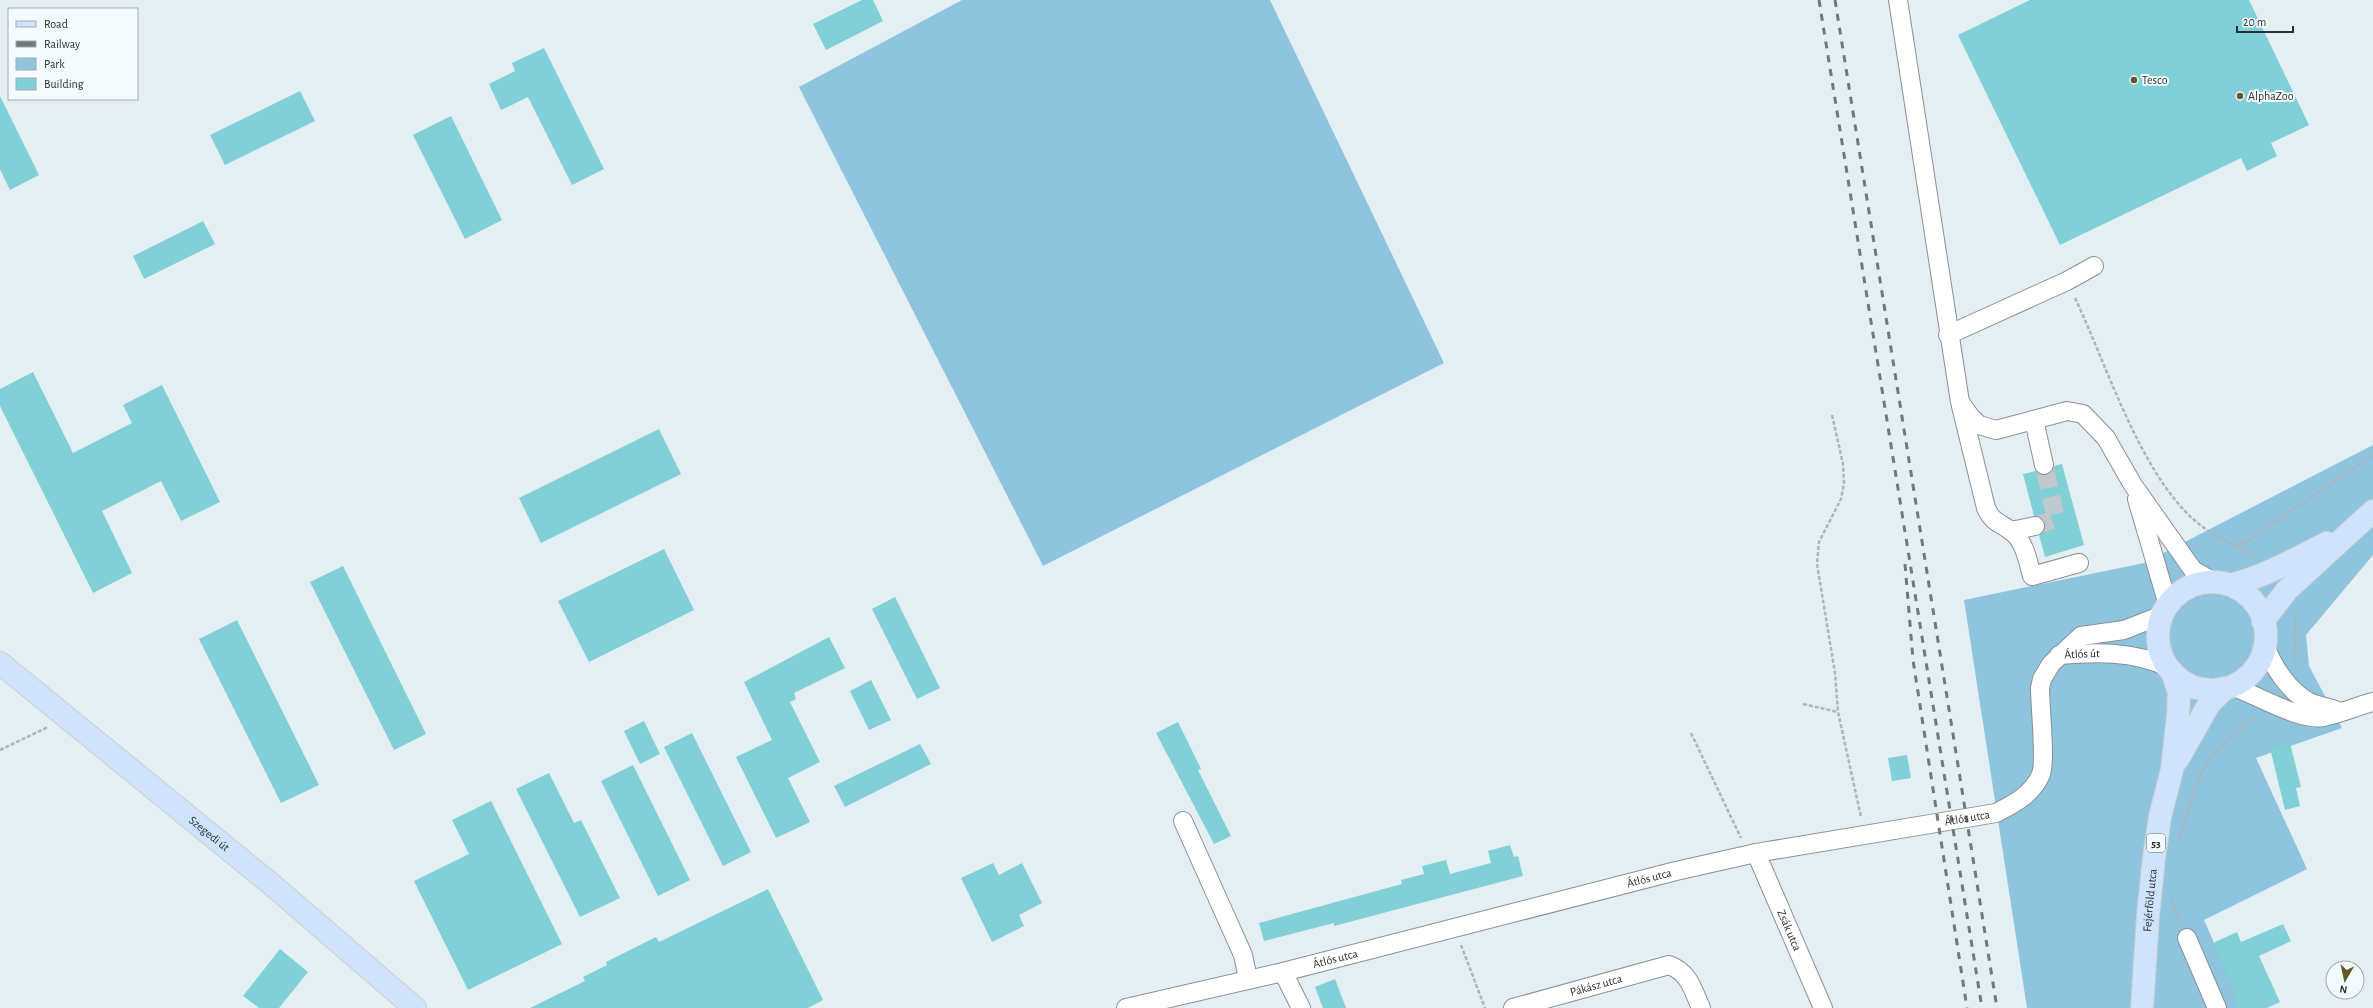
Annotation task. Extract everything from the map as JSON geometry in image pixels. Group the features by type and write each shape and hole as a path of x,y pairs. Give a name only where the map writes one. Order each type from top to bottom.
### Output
{"main road":[{"path":"2264,621 2287,590 2373,511"},
{"path":"2165,610 2188,587 2250,580 2272,571 2350,532"},
{"name":"53","path":"2172,770 2209,704 2228,687 2249,674 2262,656 2265,645 2264,621 2258,608 2248,596 2222,584"},
{"name":"53","path":"2165,610 2158,636 2162,657 2170,670 2179,693 2172,770"},
{"name":"Szegedi út","path":"0,663 271,884 415,1008"},
{"path":"2170,670 2184,681 2197,687 2228,687"},
{"name":"Fejérföld utca","path":"2142,1008 2154,858 2160,817 2172,770"}],"street":[{"path":"1898,0 1948,335 1960,402 1986,508 1995,522 2011,531 2020,540 2032,576 2079,563"},
{"path":"1948,335 2066,281 2094,266"},
{"path":"1960,402 1970,416 1979,424 1989,429 2003,429 2067,411 2083,414 2106,438 2133,485 2193,570 2222,584"},
{"path":"2034,420 2044,465"},
{"path":"2133,485 2165,610"},
{"path":"2011,531 2035,526"},
{"name":"Átlós út","path":"2059,655 2081,636 2124,630 2165,610"},
{"path":"2265,645 2270,659 2286,682 2311,703 2339,711"},
{"name":"Átlós út","path":"2059,655 2115,653 2148,658 2170,670"},
{"name":"Átlós utca","path":"1126,1008 1283,972 1676,871 1752,854 1865,833 1996,812 2024,797 2034,786 2042,773 2040,688 2046,671 2059,655"},
{"path":"2228,687 2270,702 2288,711 2309,716 2322,717 2373,702"},
{"path":"1183,821 1243,955 1248,979"},
{"name":"Zsák utca","path":"1752,854 1823,1008"},
{"path":"2187,938 2218,1008"},
{"name":"Pákász utca","path":"1513,1008 1669,965 1679,968 1685,974 1701,1008"},
{"path":"1283,972 1301,1008"}],"path":[{"path":"2066,281 2131,425 2161,480 2178,504 2193,519 2220,539 2261,559 2272,571"},
{"path":"1832,415 1843,464 1844,483 1841,499 1819,542 1817,564 1835,673 1838,712 1865,833"},
{"path":"2238,548 2373,455"},
{"path":"2286,682 2294,672 2296,604 2287,590"},
{"path":"2178,839 2194,790 2205,767 2238,731 2270,702"},
{"path":"1803,704 1838,712"},
{"path":"0,750 68,718"},
{"path":"1691,733 1752,854"},
{"path":"2168,894 2187,938"},
{"path":"1454,927 1485,1008"}],"green space":[{"path":"962,0 1270,0 1444,363 1043,566 799,87"},
{"path":"2373,445 2373,555 2306,635 2309,666 2342,728 2256,758 2307,869 2204,920 2243,1008 2027,1008 1964,600 2144,563"}],"building":[{"path":"862,0 873,0 883,21 826,50 813,24"},
{"name":"Tesco","path":"2030,0 2249,0 2309,125 2271,143 2277,156 2247,171 2241,158 2060,245 1958,35"},
{"path":"544,48 604,169 572,185 528,97 501,110 489,84 515,71 512,63"},
{"path":"300,91 315,121 225,165 210,135"},
{"path":"0,96 39,175 10,190 0,169"},
{"path":"451,116 502,220 465,239 413,135"},
{"path":"203,221 215,244 144,279 133,256"},
{"path":"33,372 73,453 132,423 123,405 162,385 220,502 181,521 161,481 102,511 132,573 93,593 0,406 0,389"},
{"path":"659,429 681,474 541,543 519,498"},
{"path":"2062,464 2084,545 2045,557 2039,535 2045,530 2045,523 2043,519 2034,516 2023,474 2036,471 2040,475 2047,475 2051,472 2054,466"},
{"path":"664,549 694,610 589,662 558,601"},
{"path":"343,566 426,734 394,750 310,582"},
{"path":"895,597 940,688 917,699 872,609"},
{"path":"237,620 319,785 281,803 199,639"},
{"path":"829,637 845,668 794,693 796,699 790,702 820,762 788,778 810,822 776,838 736,757 772,740 744,682"},
{"path":"871,680 891,720 869,730 850,691"},
{"path":"644,721 660,754 640,764 624,731"},
{"path":"1178,722 1201,769 1198,770 1231,836 1214,844 1156,733"},
{"path":"692,733 751,852 723,866 664,747"},
{"path":"2290,743 2301,787 2296,788 2300,806 2285,810 2270,748"},
{"path":"920,744 931,764 845,807 834,786"},
{"path":"1907,755 1911,778 1892,781 1888,758"},
{"path":"633,765 690,880 658,896 601,781"},
{"path":"549,773 574,823 581,820 620,898 580,917 516,789"},
{"path":"491,801 562,944 468,990 414,881 469,854 452,820"},
{"path":"1510,845 1514,857 1518,856 1523,876 1334,926 1334,923 1264,941 1259,923 1402,884 1401,880 1424,874 1422,866 1446,860 1450,874 1491,863 1488,851"},
{"path":"993,863 999,875 1022,863 1042,903 1019,915 1024,926 992,942 961,878"},
{"path":"768,889 823,1000 808,1008 530,1008 585,981 583,977 607,965 606,962 656,937 659,942"},
{"path":"2283,924 2291,941 2259,956 2280,1002 2267,1008 2238,1008 2233,995 2236,994 2213,943 2237,932 2241,942"},
{"path":"280,949 308,972 279,1008 259,1008 243,996"},
{"path":"1335,979 1346,1008 1323,1008 1315,987"}],"tunnel":[{"path":"2035,526 2056,519 2044,465"}],"railway":[{"path":"1819,0 1982,1008"},
{"path":"1835,0 1997,1008"},
{"path":"1905,564 1913,660 1967,1008"}],"place":[{"name":"Tesco","path":"2134,80"},
{"name":"AlphaZoo","path":"2240,96"}]}
